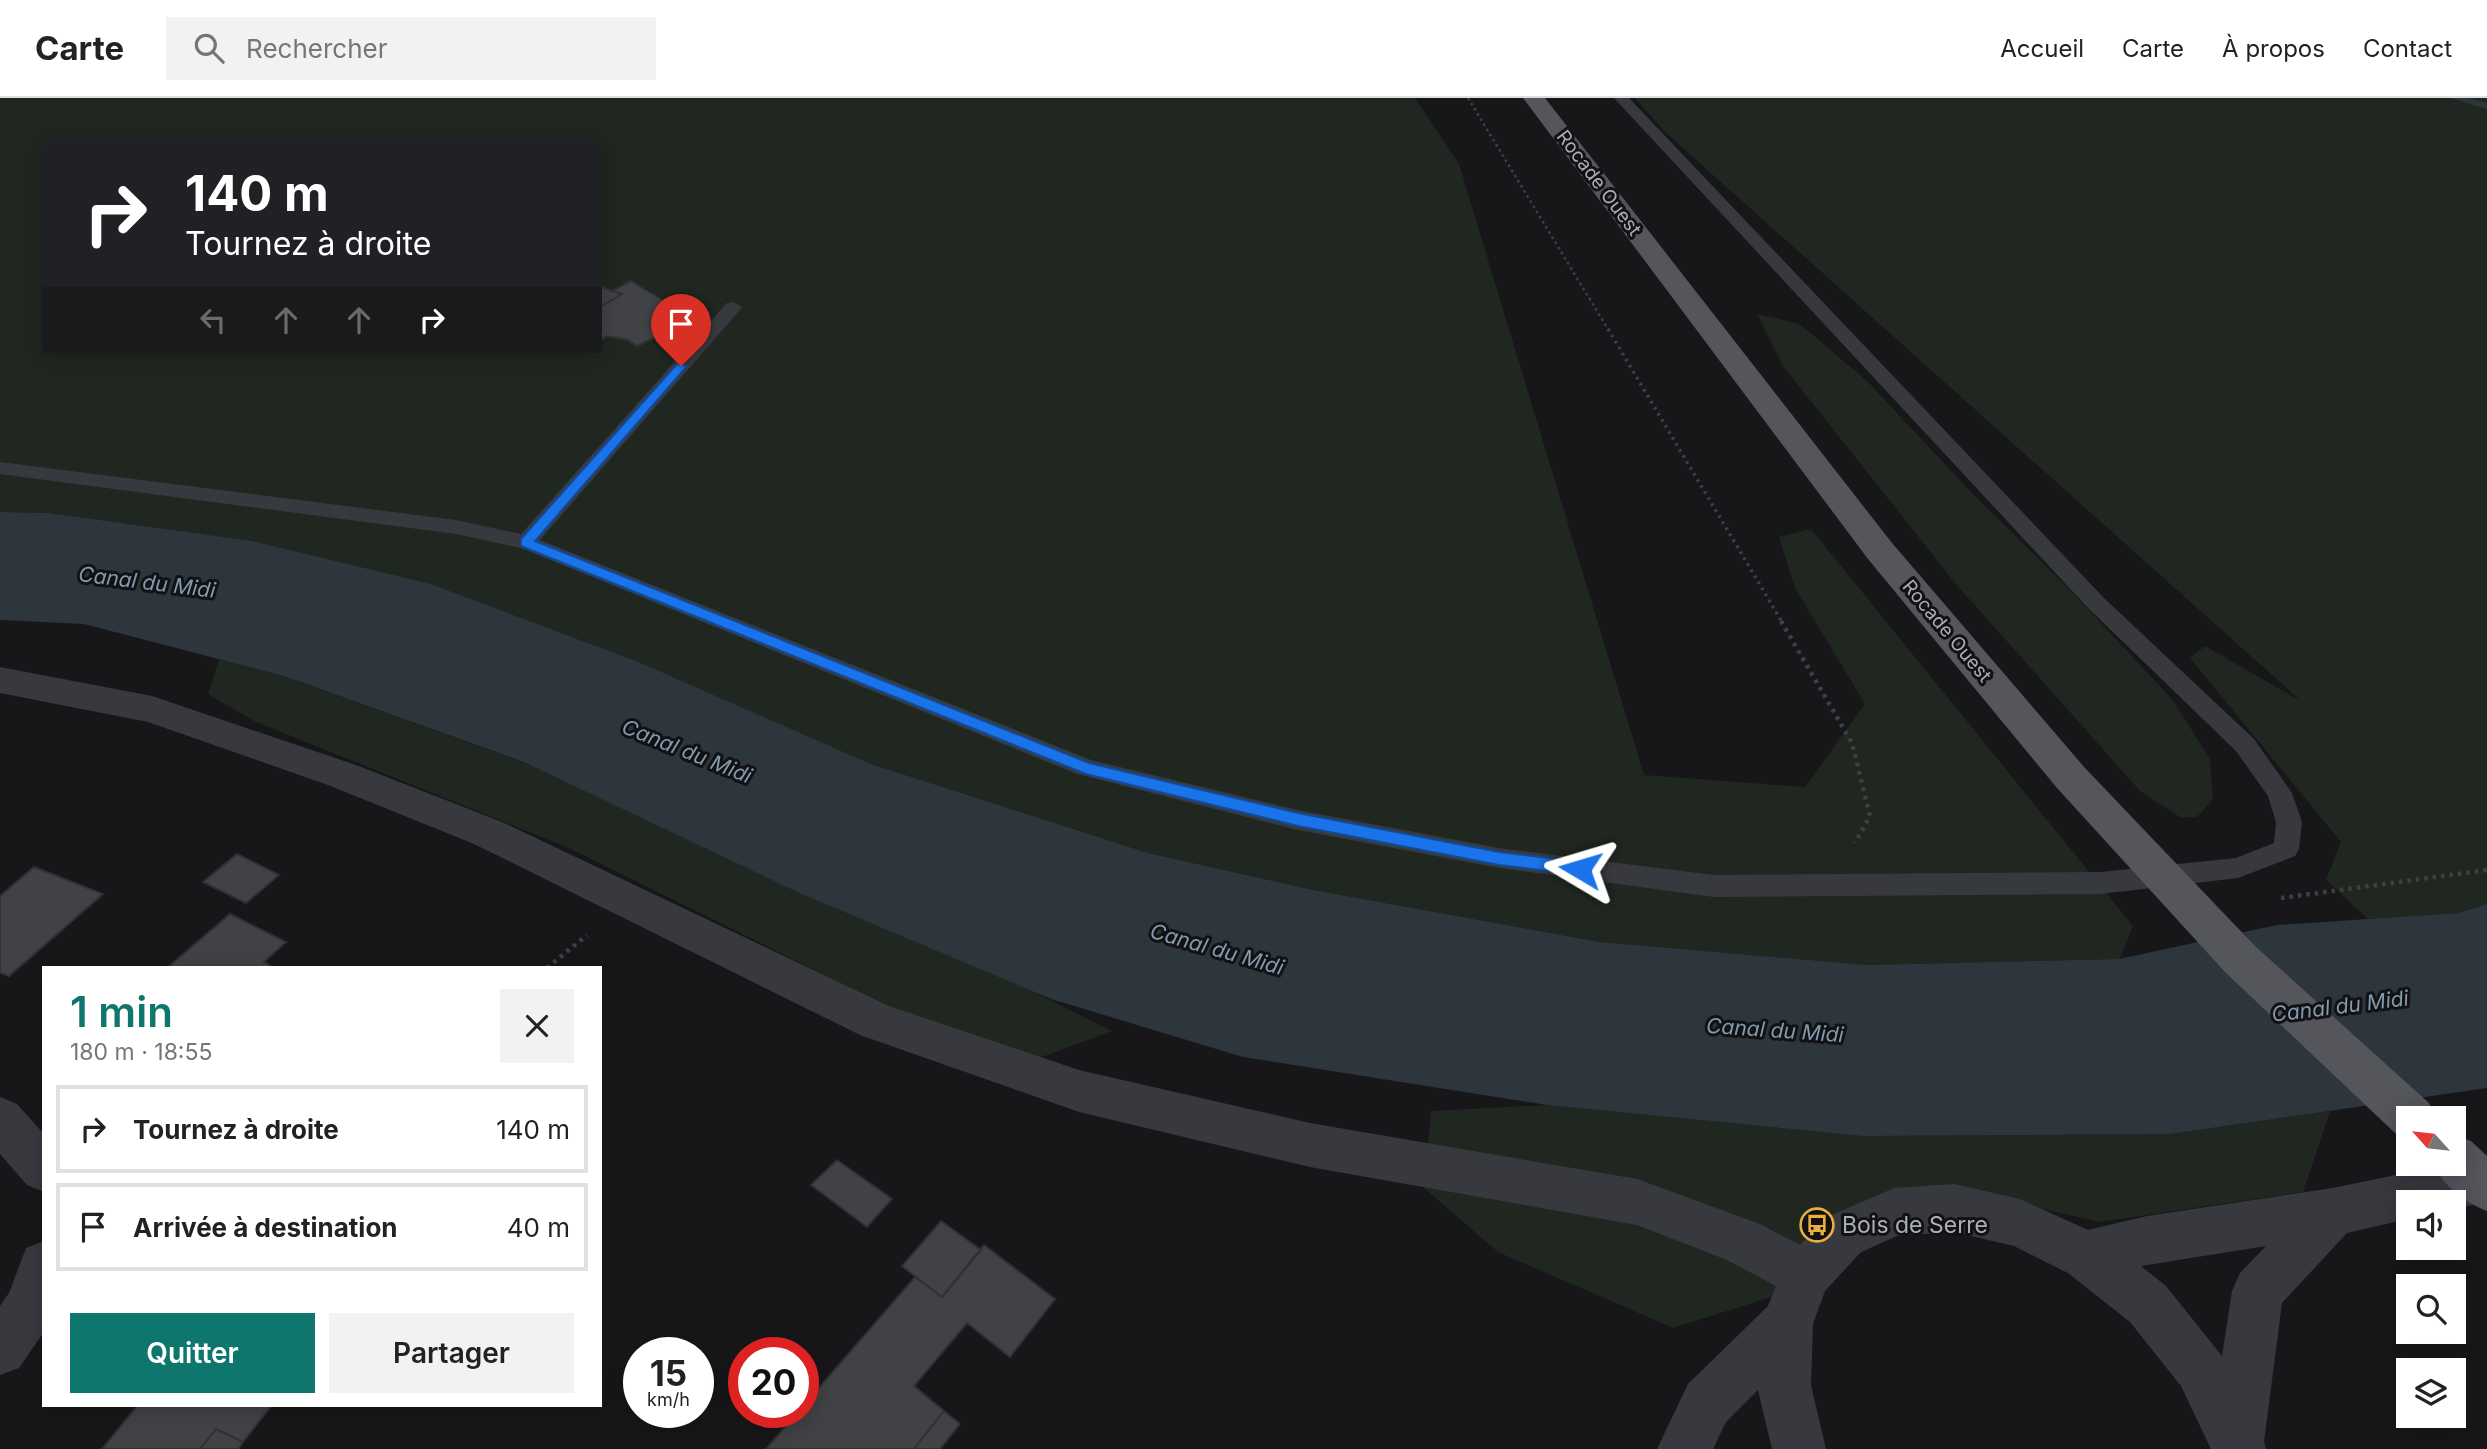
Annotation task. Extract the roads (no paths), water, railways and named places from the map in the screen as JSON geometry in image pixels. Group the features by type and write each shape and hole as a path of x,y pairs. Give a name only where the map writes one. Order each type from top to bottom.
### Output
{"main road":[{"name":"Rocade Ouest","path":"1534,98 1880,551 2071,778 2240,958 2399,1106"},
{"path":"2466,1168 2487,1188"}],"street":[{"path":"0,680 152,709 342,775 488,833 876,1021 1079,1091 1310,1145 1637,1202 1742,1241 1806,1275"},
{"path":"0,1119 42,1167"},
{"path":"2086,1255 2147,1240 2333,1212 2487,1180"},
{"path":"1799,1449 1784,1385 1787,1324 1806,1275 1843,1235 1894,1212 1954,1208 2020,1223 2086,1255 2148,1304 2200,1367 2238,1445"},
{"path":"2238,1445 2258,1291 2333,1212"},
{"path":"0,1349 39,1291"},
{"path":"1684,1449 1707,1403 1787,1324"}],"lane":[{"path":"0,468 456,527 526,542 1086,768 1298,820 1499,858 1714,886 2100,883 2238,868 2286,849 2289,822 2280,793 2245,745 2096,603 1621,98"},
{"path":"526,542 733,307"}],"water":[{"name":"Canal du Midi","path":"0,512 49,513 252,541 431,584 641,663 871,764 1148,853 1313,890 1600,942 1868,965 2119,959 2277,925 2458,913 2487,904 2487,1088 2170,1134 1863,1136 1547,1105 1243,1057 1051,999 799,893 524,762 284,676 84,624 0,620"}],"waterway":[{"path":"2456,98 2487,106"}],"place":[{"name":"Bois de Serre","path":"1817,1225"}]}
